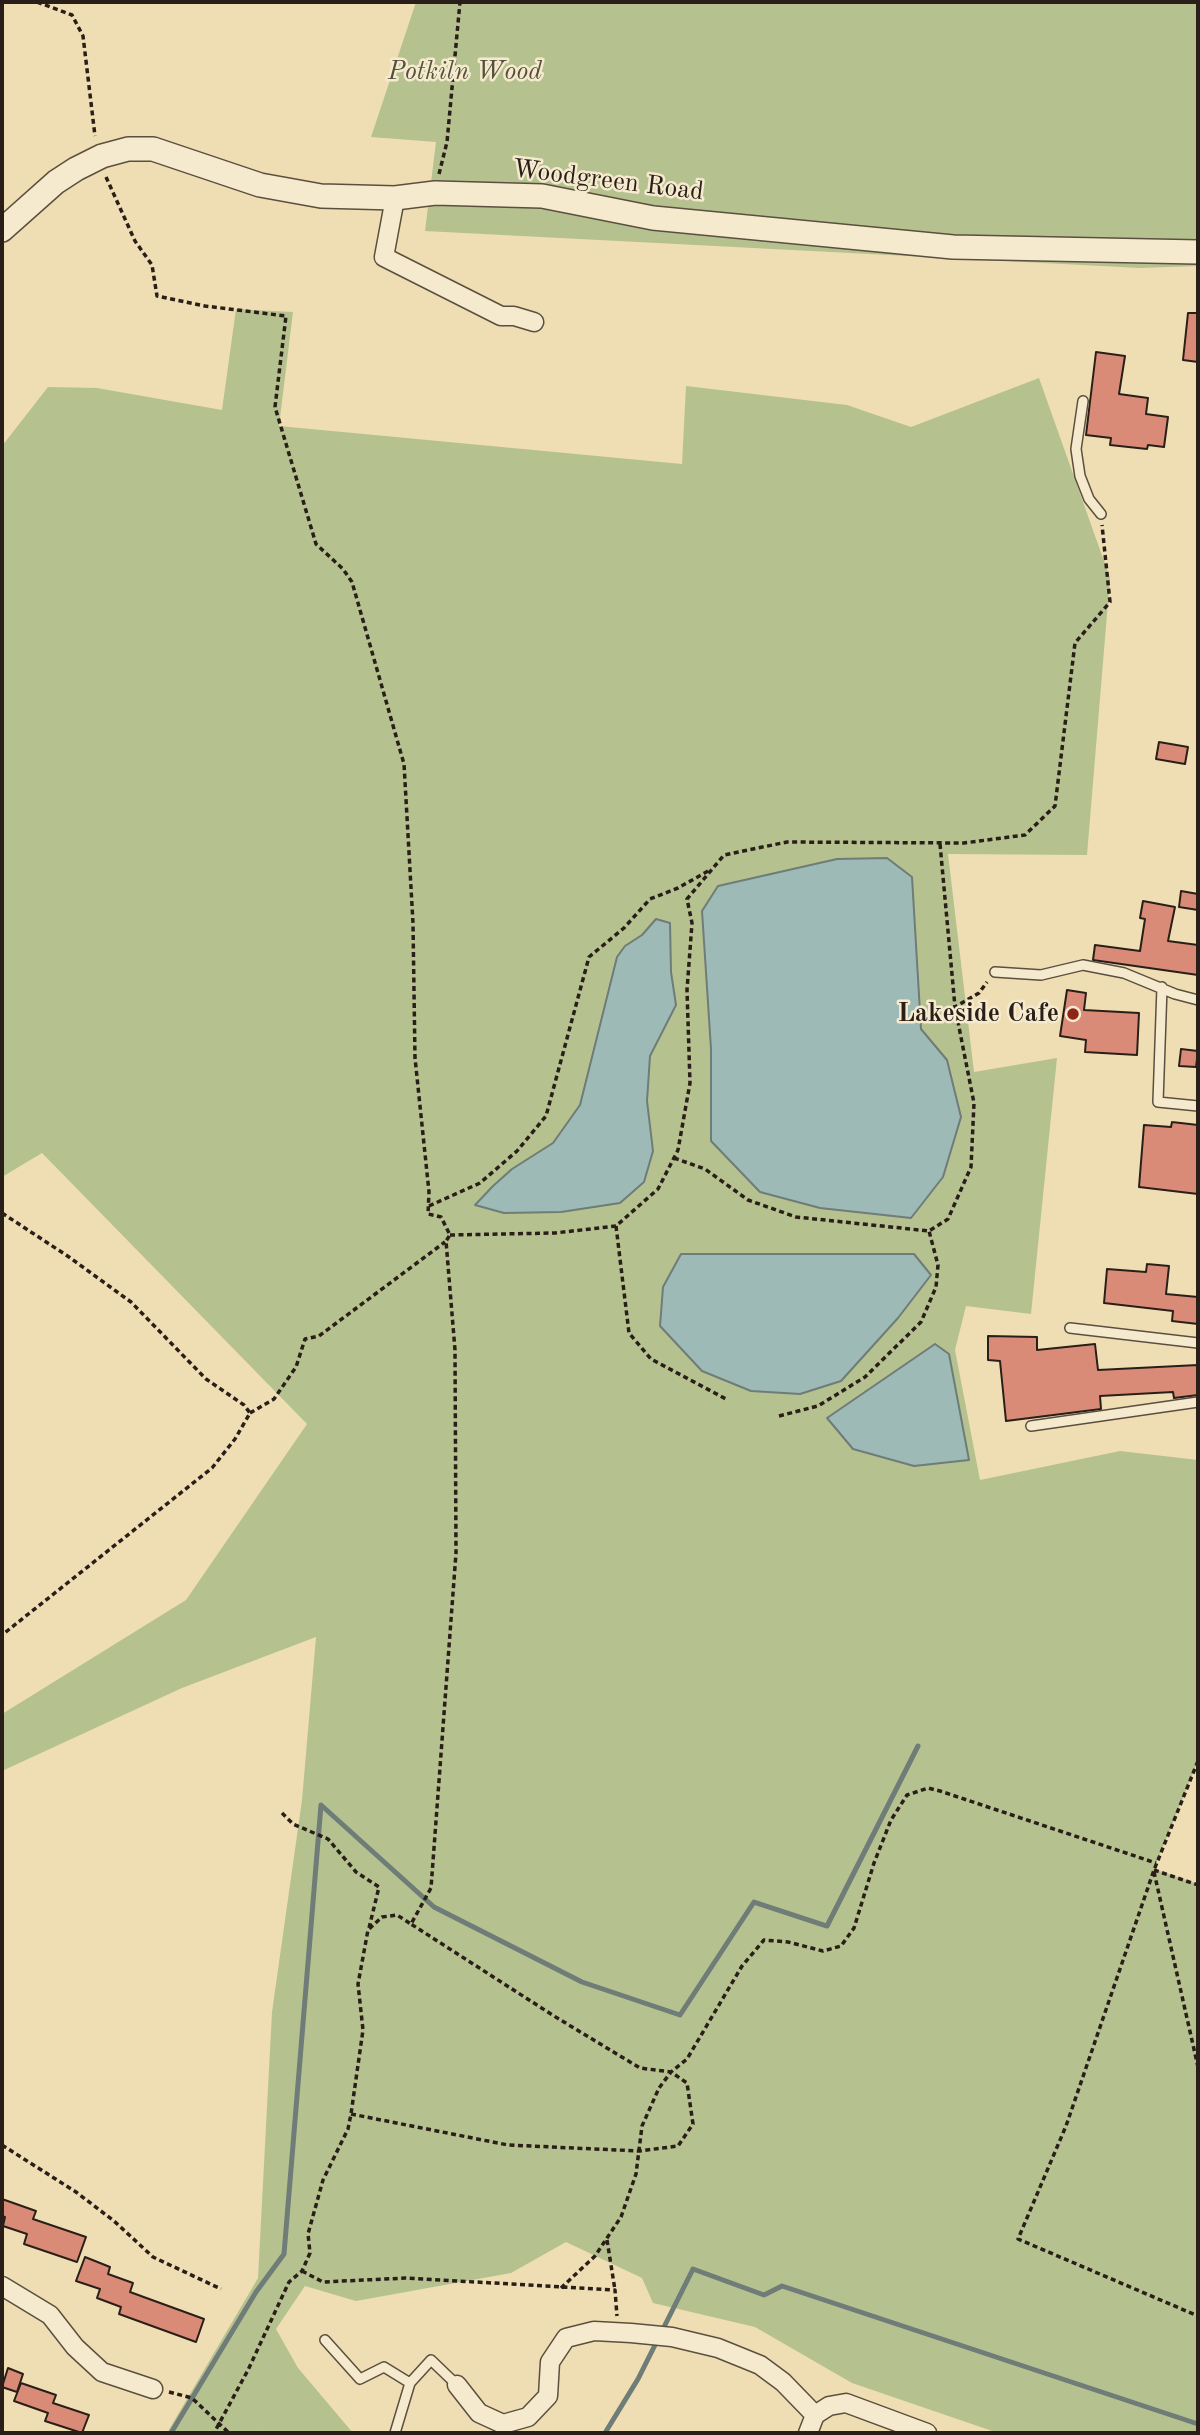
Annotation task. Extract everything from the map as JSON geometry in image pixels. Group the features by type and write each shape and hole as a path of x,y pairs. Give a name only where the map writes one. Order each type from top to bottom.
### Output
{"street":[{"name":"Woodgreen Road","path":"2,230 56,182 76,169 128,149 153,149 260,185 321,196 542,196 653,218 953,247 1198,251"},
{"path":"395,198 384,257 501,316 514,316 534,322"},
{"path":"2,2286 50,2315 75,2347 102,2372 153,2389"},
{"path":"457,2385 480,2413 503,2424 528,2417 548,2396 550,2362 566,2338 594,2331 646,2334 718,2348 760,2365 783,2382 816,2415"},
{"path":"808,2433 816,2415 829,2406 846,2403 927,2433"}],"lane":[{"path":"1083,401 1076,449 1080,476 1090,499 1101,514"},
{"path":"995,972 1041,975 1083,965 1125,973 1175,994 1198,1000"},
{"path":"1161,987 1158,1102 1198,1106"},
{"path":"1070,1328 1198,1343"},
{"path":"1031,1426 1198,1402"},
{"path":"325,2340 360,2379 384,2367 410,2383"},
{"path":"395,2433 410,2383 431,2360 457,2385"}],"path":[{"path":"37,2 72,15 83,36 98,159 135,242 152,265 157,296 205,306 286,316 275,407 316,544 343,569 352,582 404,764 413,923 415,1058 429,1192 428,1214 441,1217 450,1235"},
{"path":"435,194 447,142 460,2"},
{"path":"450,1235 555,1233 616,1226 658,1189 678,1150 690,1083 687,990 692,923 687,899 724,855 787,842 964,843 1025,835 1055,806 1075,643 1110,602 1101,514"},
{"path":"674,1158 705,1169 748,1200 796,1217 929,1231 948,1219 971,1167 974,1102 955,1007 940,843"},
{"path":"429,1206 480,1183 517,1152 546,1116 589,957 624,928 650,900 713,869"},
{"path":"955,1007 979,993 995,972"},
{"path":"2,1213 131,1302 206,1379 244,1405 250,1413"},
{"path":"616,1226 629,1333 651,1359 726,1399"},
{"path":"779,1416 818,1406 865,1377 921,1322 936,1287 938,1265 929,1231"},
{"path":"2,1635 212,1468 235,1439 250,1413 274,1399 296,1367 304,1339 319,1336 446,1241 450,1235"},
{"path":"411,1924 431,1888 456,1553 455,1350 446,1241"},
{"path":"1198,1761 1156,1863 1066,2126 1018,2239 1198,2316"},
{"path":"561,2288 595,2256 621,2217 636,2174 642,2126 659,2088 671,2072 687,2059 742,1966 764,1940 788,1942 823,1951 841,1946 854,1928 874,1863 891,1820 906,1795 928,1788 940,1791 1156,1863"},
{"path":"214,2433 248,2370 289,2283 302,2271 310,2253 308,2234 323,2180 348,2129 363,2030 358,1984 379,1887 356,1872 328,1839 293,1824 282,1813"},
{"path":"1154,1870 1198,1885"},
{"path":"1154,1870 1198,2067"},
{"path":"351,2114 508,2145 639,2151 678,2147 693,2124 687,2082 671,2072 640,2067 554,2016 397,1915 382,1917 368,1930"},
{"path":"2,2145 76,2192 114,2221 153,2258 220,2289"},
{"path":"607,2238 618,2332"},
{"path":"302,2271 323,2283 406,2278 615,2290"},
{"path":"153,2389 192,2398 229,2433"}],"green space":[{"name":"Potkiln Wood","path":"416,2 1198,2 1198,266 1140,268 425,231 436,142 371,137"},
{"path":"236,309 293,312 279,426 682,464 686,386 847,405 911,427 1039,378 1110,578 1087,855 948,854 974,1072 1057,1058 1031,1314 966,1306 955,1350 980,1480 1120,1451 1198,1460 1198,1761 1154,1869 1198,1884 1198,2433 998,2433 852,2383 755,2327 653,2303 642,2278 566,2242 511,2273 356,2301 305,2286 276,2329 298,2368 353,2433 255,2433 257,2430 254,2433 167,2433 258,2278 272,2012 302,1800 316,1637 182,1688 2,1771 2,1714 186,1600 307,1424 42,1153 2,1177 2,446 48,387 97,388 222,410"}],"water":[{"path":"887,858 912,877 921,1029 947,1060 961,1117 943,1177 911,1218 820,1208 760,1192 711,1141 711,1049 702,911 718,886 837,859"},
{"path":"656,919 670,923 671,972 676,1005 650,1056 647,1101 653,1151 644,1182 620,1203 561,1212 504,1213 475,1205 512,1169 553,1143 580,1105 617,957 625,946 642,935"},
{"path":"681,1254 914,1254 931,1275 898,1318 841,1381 800,1394 751,1391 702,1371 660,1326 663,1287"},
{"path":"935,1344 949,1354 969,1460 914,1466 853,1449 827,1418"}],"building":[{"path":"1188,313 1198,313 1198,362 1183,360"},
{"path":"1096,352 1125,356 1119,394 1148,398 1146,414 1168,417 1164,447 1148,445 1147,449 1110,445 1111,438 1086,435"},
{"path":"1159,742 1188,747 1185,764 1156,759"},
{"path":"1181,891 1198,894 1198,910 1179,907"},
{"path":"1143,901 1175,907 1168,941 1198,945 1198,975 1093,960 1095,945 1140,951 1145,919 1140,918"},
{"path":"1067,990 1086,993 1084,1010 1139,1013 1137,1055 1085,1052 1086,1040 1060,1036"},
{"path":"1181,1049 1198,1051 1196,1067 1179,1066"},
{"path":"1172,1122 1198,1125 1198,1194 1139,1187 1144,1125 1171,1127"},
{"path":"1147,1264 1169,1266 1166,1294 1198,1297 1198,1324 1172,1321 1173,1311 1104,1303 1107,1269 1146,1272"},
{"path":"988,1336 1037,1337 1037,1350 1095,1344 1098,1370 1198,1365 1198,1395 1174,1398 1173,1392 1100,1396 1101,1409 1006,1421 1000,1361 988,1360"},
{"path":"2,2199 36,2211 33,2219 86,2237 77,2262 24,2244 27,2234 3,2226 5,2217 2,2216"},
{"path":"85,2257 110,2267 108,2274 133,2283 130,2292 204,2319 196,2342 119,2314 121,2307 97,2298 100,2289 76,2281"},
{"path":"8,2368 23,2374 17,2392 2,2387"},
{"path":"21,2383 56,2395 53,2403 89,2415 82,2433 45,2421 48,2413 14,2401"}],"waterway":[{"path":"171,2433 256,2292 284,2254 321,1805 434,1907 582,1982 680,2015 754,1902 827,1926 918,1746"},
{"path":"605,2433 638,2379 693,2269 764,2295 782,2286 1198,2424"}],"place":[{"name":"Lakeside Cafe","path":"1073,1014"}]}
